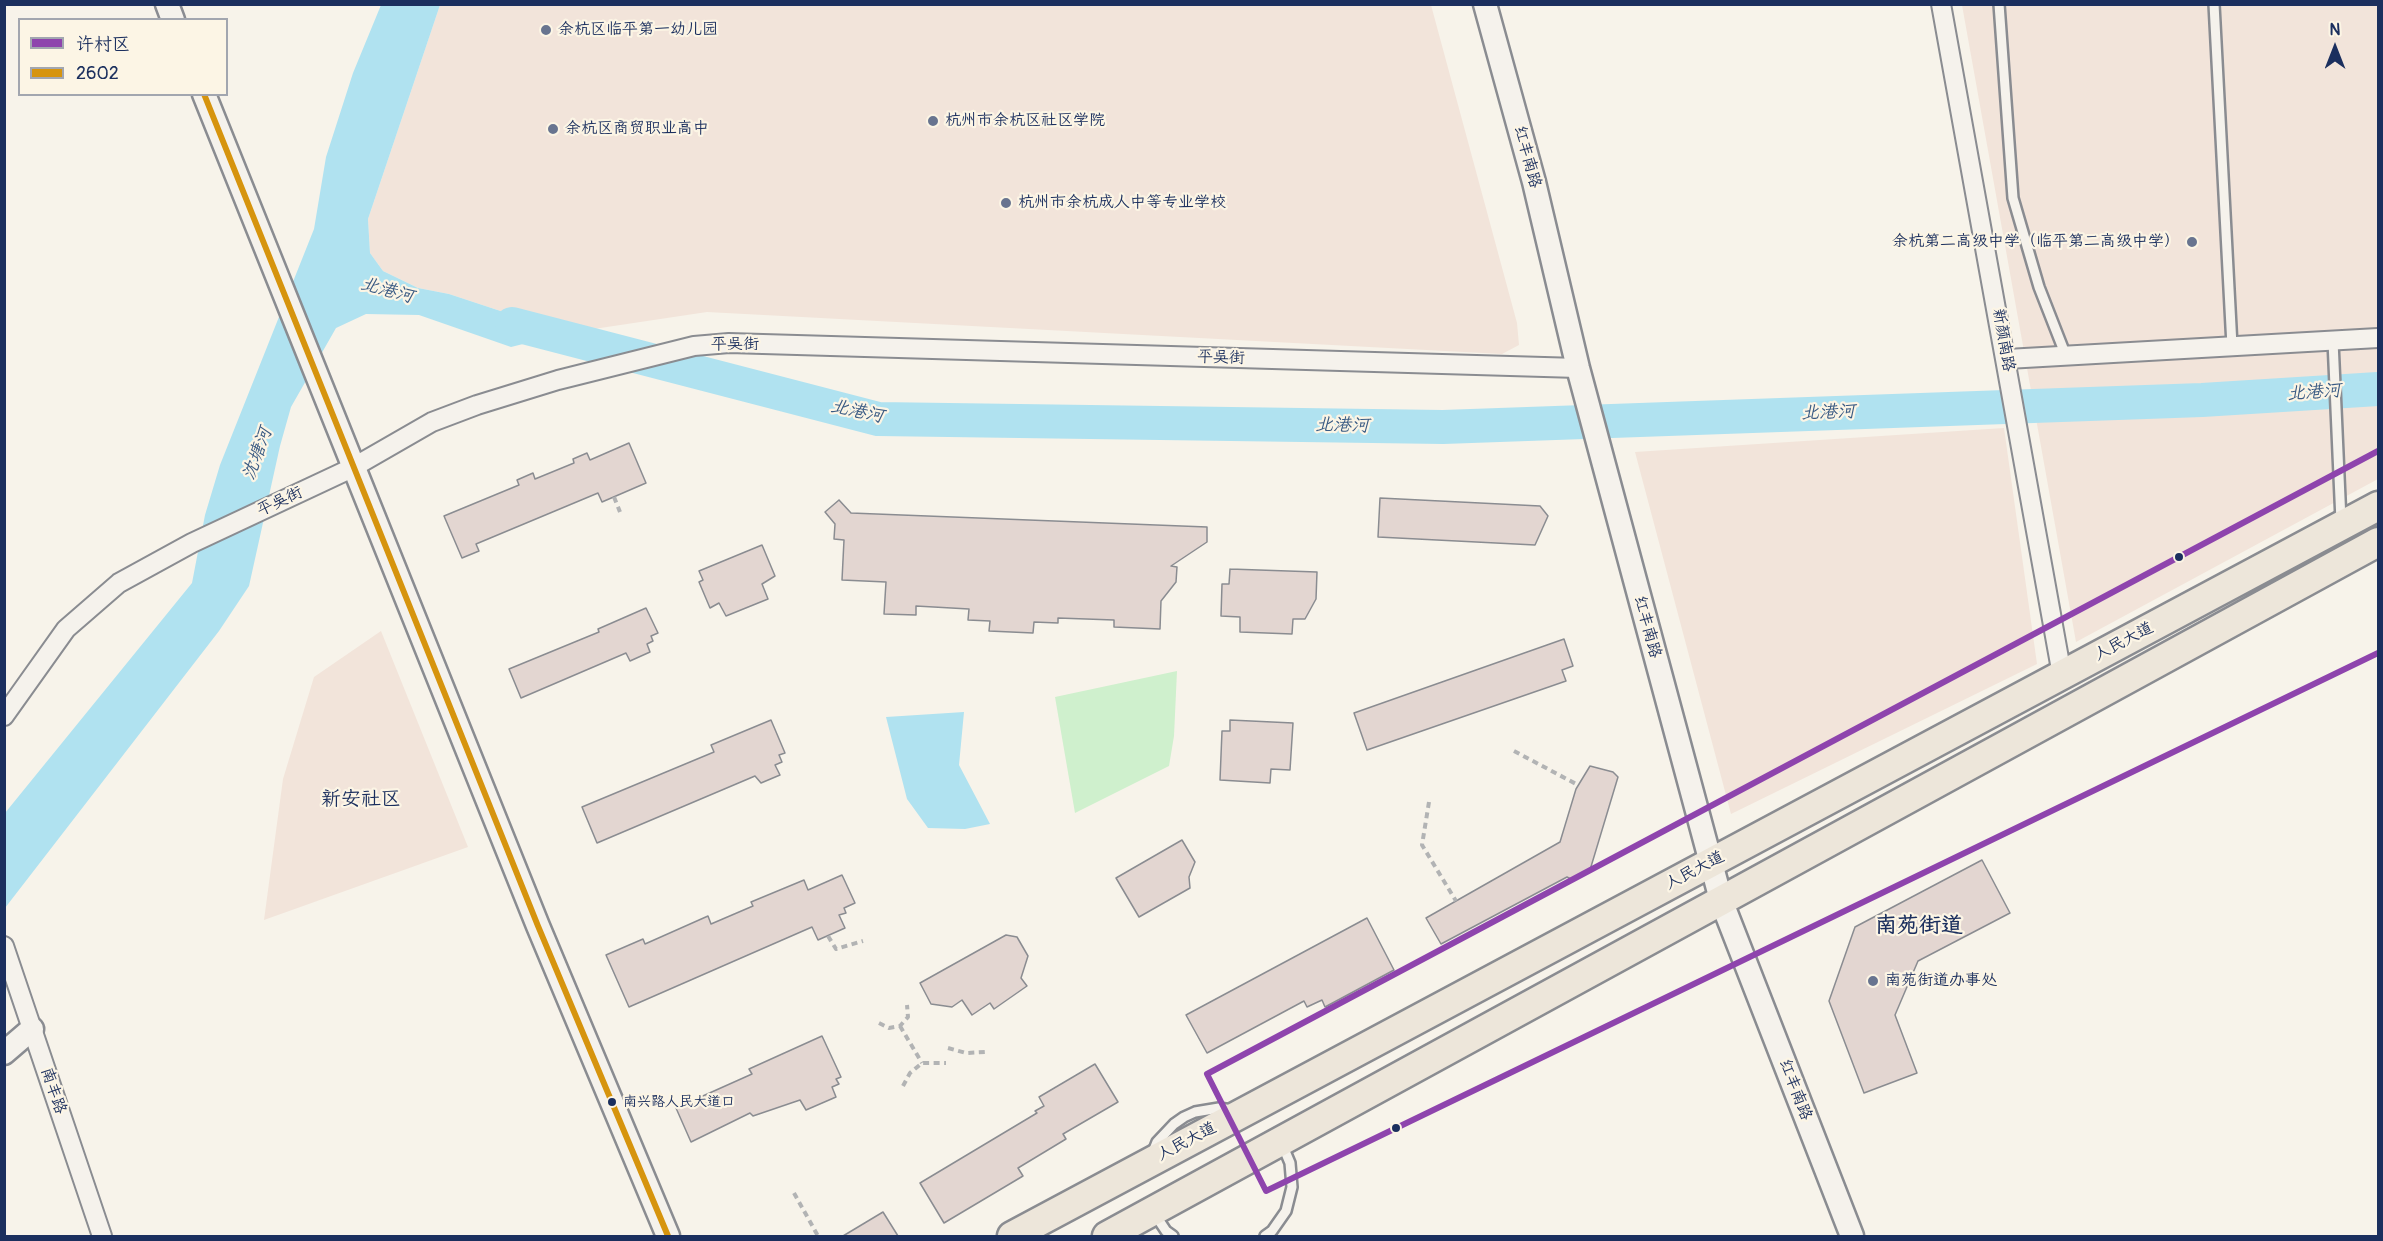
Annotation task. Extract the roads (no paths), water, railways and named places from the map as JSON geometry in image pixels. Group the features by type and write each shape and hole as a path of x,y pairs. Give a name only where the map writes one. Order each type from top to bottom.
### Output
{"main road":[{"name":"人民大道","path":"1012,1236 2379,506"},
{"name":"人民大道","path":"1107,1236 2379,542"}],"street":[{"name":"红丰南路","path":"1485,4 1534,182 1578,369 1721,900 1852,1236"},
{"name":"新颜南路","path":"1941,4 2062,675"},
{"path":"205,96 318,375 352,468 534,916 668,1236"},
{"path":"2007,360 2379,338"},
{"name":"平吴街","path":"4,716 66,629 119,583 192,543 352,468 432,422 477,405 573,376 694,346 729,343 1578,369"},
{"name":"南丰路","path":"4,946 102,1236"},
{"path":"4,1053 32,1029"}],"lane":[{"path":"1999,4 2013,198 2039,287 2066,356"},
{"path":"2214,4 2232,346"},
{"path":"2333,341 2332,365 2341,526"},
{"path":"1149,1162 1157,1142 1184,1117 1195,1112 1219,1108 1243,1112"},
{"path":"1265,1236 1272,1231 1286,1211 1292,1187 1290,1163 1281,1141"},
{"path":"1153,1211 1166,1231 1173,1236"}],"water":[{"name":"沈塘河","path":"381,5 440,5 368,219 370,253 383,271 418,288 449,294 567,333 511,347 419,315 366,314 336,328 291,407 280,446 249,586 219,631 5,908 5,813 192,583 205,515 220,465 314,229 326,157 353,73"},
{"path":"964,712 959,765 990,824 965,829 928,828 907,799 886,717"}],"waterway":[{"name":"北港河","path":"512,324 878,419 1443,427 2202,400 2378,389"}],"place":[{"name":"余杭区临平第一幼儿园","path":"546,30"},
{"name":"杭州市余杭区社区学院","path":"933,121"},
{"name":"余杭区商贸职业高中","path":"553,129"},
{"name":"杭州市余杭成人中等专业学校","path":"1006,203"},
{"name":"余杭第二高级中学（临平第二高级中学）","path":"2192,242"},
{"name":"南苑街道办事处","path":"1873,981"},
{"name":"南兴路人民大道口","path":"612,1102"}],"district":[{"name":"新安社区","path":"361,800"},
{"name":"南苑街道","path":"1919,926"}]}
